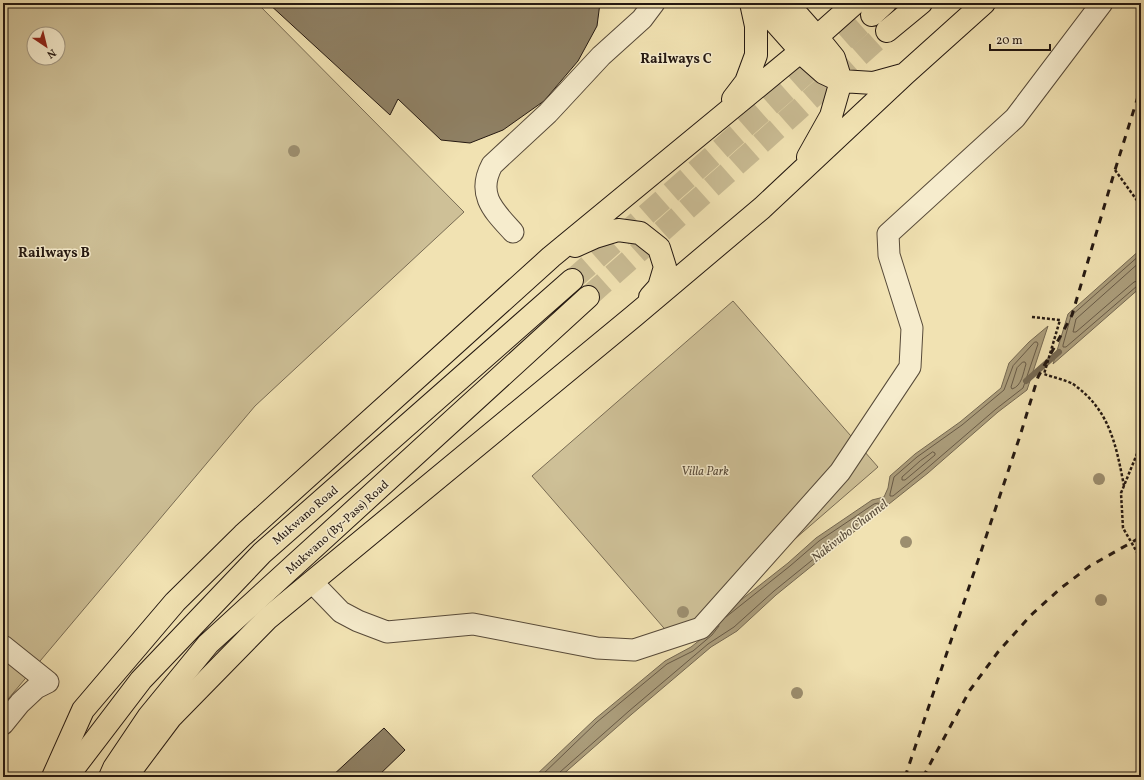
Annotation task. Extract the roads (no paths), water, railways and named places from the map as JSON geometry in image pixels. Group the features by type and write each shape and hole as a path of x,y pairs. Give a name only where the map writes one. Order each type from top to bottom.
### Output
{"main road":[{"path":"720,118 746,82 756,55 756,26 751,3"},
{"path":"758,3 807,58 824,73 840,81 873,83 905,74"},
{"path":"787,3 834,58 840,81 831,116 799,174"},
{"path":"887,31 922,3"},
{"path":"126,777 171,718 267,619 634,316 762,208 905,74 984,3"},
{"path":"53,777 83,710 175,602 243,535 551,257 817,37 871,7"},
{"path":"551,257 595,236 618,230 640,233 659,248 665,267 659,287 634,316"},
{"name":"Mukwano Road","path":"67,777 141,680 262,553 572,280"},
{"name":"Mukwano (By-Pass) Road","path":"110,777 114,768 149,716 208,644 588,297"}],"street":[{"path":"513,232 492,209 487,197 488,172 492,165 548,113 601,56 642,19 654,3"},
{"path":"312,582 341,612 358,621 386,632 473,624 597,648 634,650 700,628 840,472 910,367 912,328 889,255 888,234 1015,118 1102,3"},
{"path":"3,646 48,682 36,688 20,703 3,724"}],"water":[{"path":"1141,249 1141,287 1053,364 1068,314"},
{"path":"1048,326 1027,390 998,412 928,473 776,595 737,631 711,647 560,777 534,777 595,719 665,661 691,647 710,632 718,618 788,563 816,538 872,500 884,497 888,488 890,476 915,454 960,422 1001,388 1009,363 1029,342"}],"waterway":[{"name":"Nakivubo Channel","path":"1026,381 1059,352"}],"tunnel":[{"path":"572,280 872,15"},
{"path":"588,297 887,31"}],"railway":[{"path":"905,777 1020,436 1038,377 1072,315 1141,87"},
{"path":"923,777 970,690 998,652 1031,615 1061,588 1090,566 1141,537"}],"district":[{"name":"Railways C","path":"676,58"},
{"name":"Railways B","path":"54,252"}],"park label":[{"name":"Villa Park","path":"705,471"}]}
